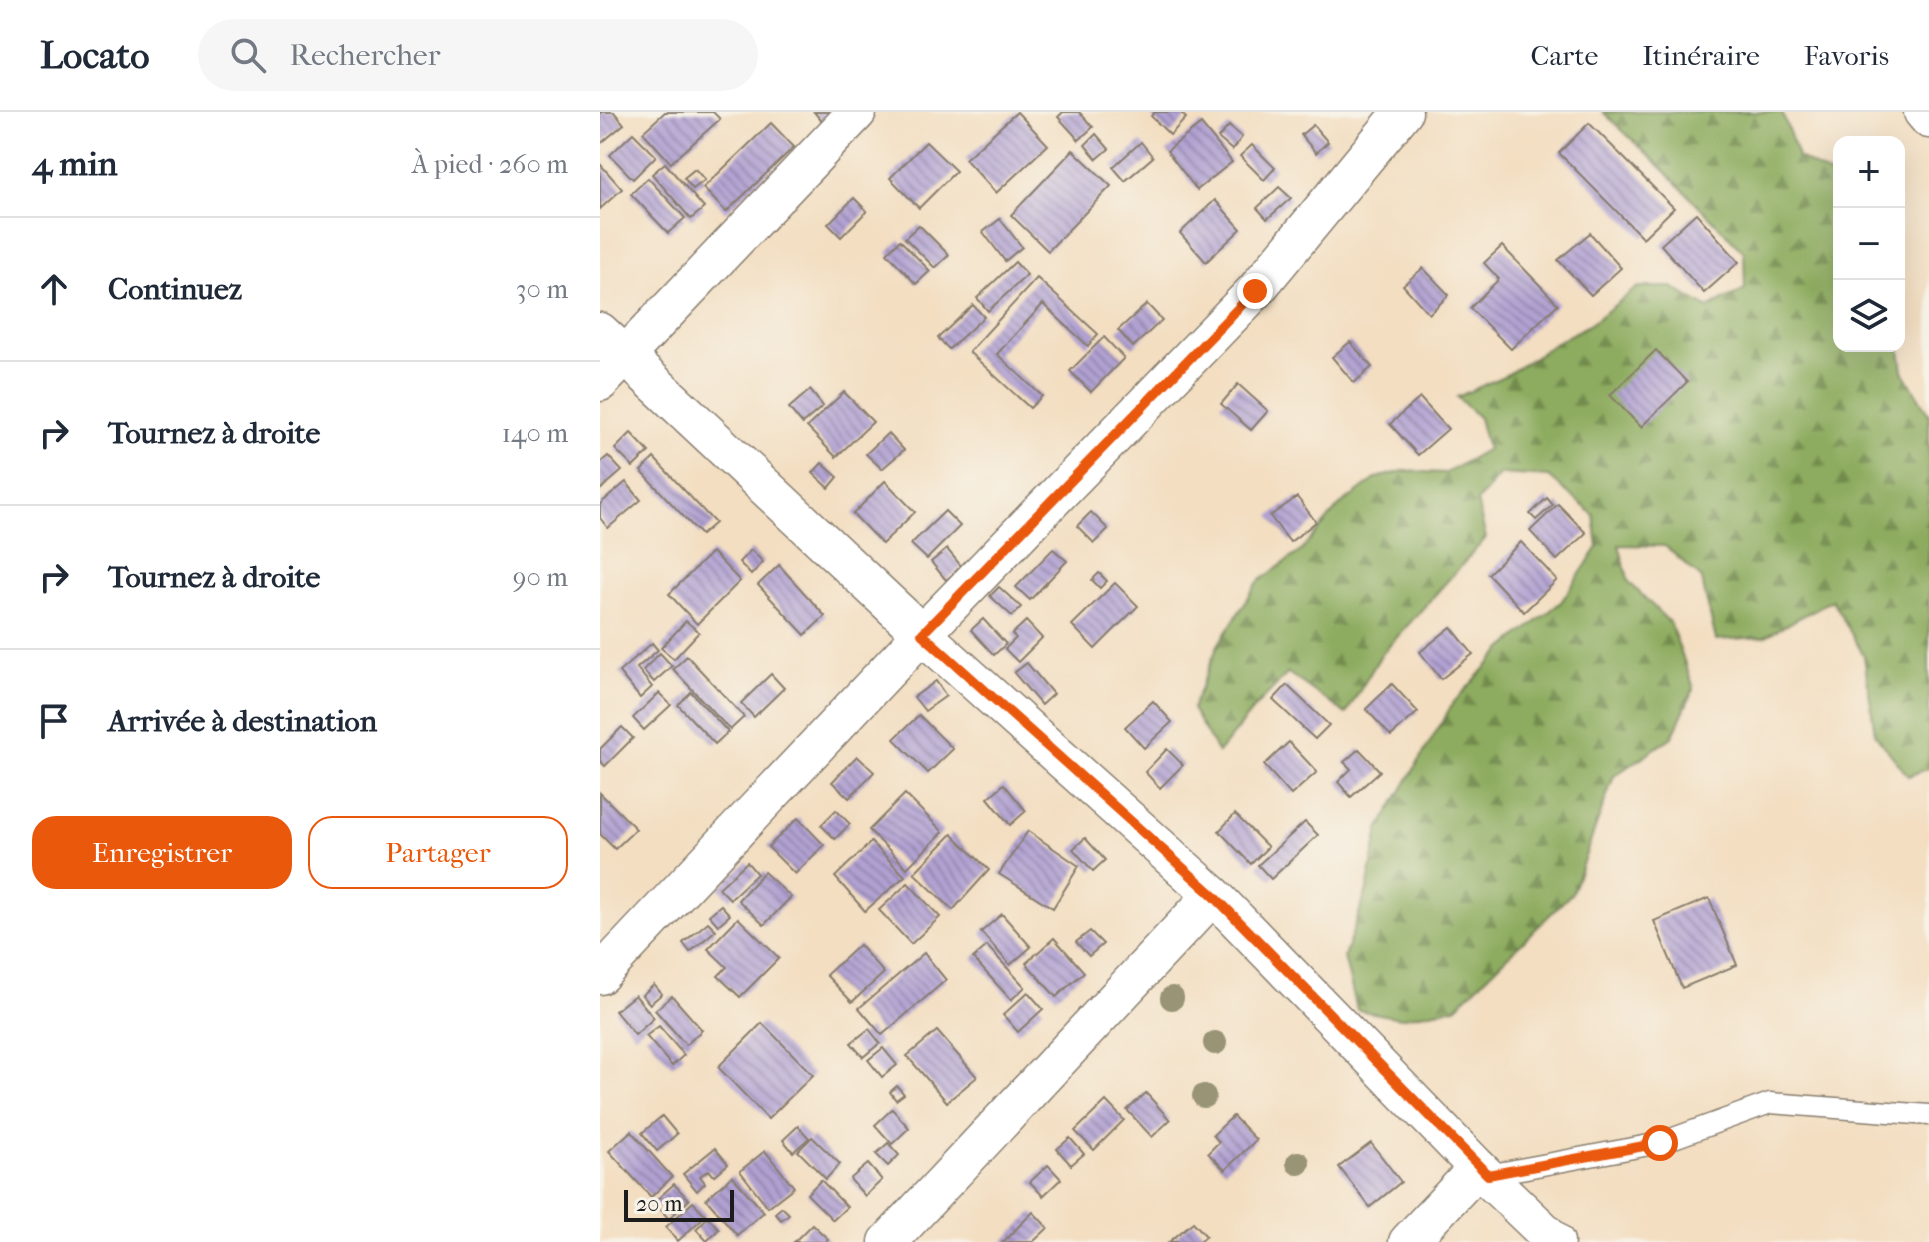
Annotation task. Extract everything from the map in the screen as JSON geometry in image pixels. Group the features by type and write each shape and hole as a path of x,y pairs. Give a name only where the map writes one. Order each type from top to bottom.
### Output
{"street":[{"path":"857,112 608,357 1213,895 1555,1242"},
{"path":"600,975 922,634 1255,291 1403,112"},
{"path":"888,1242 1213,895"},
{"path":"1408,1242 1483,1172"}],"lane":[{"path":"1483,1172 1660,1143 1770,1103 1929,1115"}],"green space":[{"path":"1603,112 1782,112 1798,157 1833,177 1833,352 1900,352 1903,371 1929,415 1929,768 1908,776 1875,734 1864,656 1832,600 1764,637 1716,640 1701,578 1665,546 1619,545 1629,582 1670,623 1694,688 1672,737 1614,776 1572,893 1456,1007 1400,1018 1357,1010 1344,957 1367,890 1379,829 1453,703 1504,648 1561,602 1598,547 1594,515 1549,477 1500,474 1477,502 1486,538 1381,655 1346,714 1288,673 1255,707 1218,753 1192,709 1218,645 1258,582 1302,550 1339,506 1377,478 1403,471 1446,473 1487,449 1479,418 1457,397 1508,374 1589,325 1638,287 1672,287 1708,308 1745,289 1744,252"}],"building":[{"path":"600,112 614,112 624,124 600,144"},
{"path":"665,112 713,112 720,119 671,163 643,132"},
{"path":"814,112 840,112 825,125"},
{"path":"1017,112 1048,145 996,193 965,159"},
{"path":"1063,112 1079,112 1093,127 1079,140 1058,117"},
{"path":"1155,112 1180,112 1186,118 1170,135 1151,116"},
{"path":"771,123 794,147 726,212 703,188"},
{"path":"1589,123 1674,208 1643,238 1559,153"},
{"path":"1201,124 1232,162 1197,190 1167,151"},
{"path":"1313,125 1328,142 1316,153 1301,135"},
{"path":"1229,126 1242,137 1232,150 1218,138"},
{"path":"633,133 656,156 633,179 610,155"},
{"path":"1096,134 1109,149 1097,159 1085,145"},
{"path":"926,142 956,171 919,208 890,178"},
{"path":"1141,142 1153,157 1125,181 1113,167"},
{"path":"1252,145 1275,168 1264,180 1240,156"},
{"path":"1073,150 1111,186 1048,251 1011,215"},
{"path":"665,163 704,208 691,219 652,174"},
{"path":"600,164 622,189 600,209"},
{"path":"695,169 705,180 693,189 684,178"},
{"path":"648,178 685,218 668,233 631,194"},
{"path":"1279,187 1291,198 1267,219 1257,208"},
{"path":"854,198 867,211 841,237 828,224"},
{"path":"1215,200 1241,229 1206,262 1180,233"},
{"path":"1696,213 1739,262 1704,293 1661,245"},
{"path":"1000,219 1022,247 1005,261 983,232"},
{"path":"919,225 949,255 935,268 905,238"},
{"path":"1590,233 1621,268 1591,295 1558,260"},
{"path":"900,240 930,271 916,284 887,253"},
{"path":"1502,246 1558,304 1511,349 1470,308 1499,279 1484,263"},
{"path":"1015,262 1027,275 988,311 977,298"},
{"path":"1423,268 1449,295 1429,314 1403,285"},
{"path":"1037,278 1098,334 1088,346 1043,304 997,354 1042,396 1030,408 969,352"},
{"path":"1147,304 1162,320 1133,347 1118,330"},
{"path":"973,305 984,317 949,349 938,338"},
{"path":"1104,337 1124,358 1091,392 1070,371"},
{"path":"1350,342 1372,367 1354,383 1332,357"},
{"path":"1656,350 1687,382 1641,427 1610,395"},
{"path":"1238,384 1268,411 1251,430 1221,404"},
{"path":"810,390 823,406 802,424 789,408"},
{"path":"844,392 873,422 836,457 807,427"},
{"path":"1420,398 1448,429 1418,455 1390,424"},
{"path":"631,433 649,452 633,467 615,449"},
{"path":"888,433 904,450 882,469 866,454"},
{"path":"608,456 622,471 600,490 600,463"},
{"path":"654,458 715,523 701,535 641,471"},
{"path":"822,463 838,477 829,488 813,473"},
{"path":"885,481 915,512 882,544 853,514"},
{"path":"626,482 641,500 608,528 600,518 600,504"},
{"path":"1297,497 1316,522 1290,542 1270,516"},
{"path":"1547,498 1553,505 1536,520 1530,514"},
{"path":"1558,504 1586,533 1557,560 1530,531"},
{"path":"945,511 960,526 927,559 911,544"},
{"path":"1091,512 1108,529 1094,543 1077,526"},
{"path":"1521,542 1557,580 1524,612 1488,574"},
{"path":"947,549 962,567 946,580 931,562"},
{"path":"1053,549 1067,561 1030,600 1016,587"},
{"path":"751,550 763,562 751,575 739,562"},
{"path":"712,552 740,581 697,624 669,594"},
{"path":"779,565 825,616 805,635 758,585"},
{"path":"1099,573 1107,581 1100,588 1092,580"},
{"path":"1115,583 1138,606 1095,649 1072,625"},
{"path":"999,587 1021,607 1012,616 990,596"},
{"path":"983,619 1006,644 994,655 971,630"},
{"path":"686,621 699,632 674,659 661,648"},
{"path":"1026,621 1042,638 1018,662 1005,649 1016,638 1012,634"},
{"path":"1451,627 1473,654 1441,679 1420,652"},
{"path":"652,643 658,650 637,668 652,687 640,698 619,672"},
{"path":"660,653 672,666 654,682 643,670"},
{"path":"687,656 744,717 730,730 673,669"},
{"path":"1027,663 1053,694 1041,705 1014,673"},
{"path":"771,674 784,688 754,717 741,703"},
{"path":"936,681 946,696 925,711 914,697"},
{"path":"1392,684 1418,712 1391,736 1366,709"},
{"path":"1287,685 1329,725 1315,739 1273,700"},
{"path":"691,692 728,732 715,744 678,705"},
{"path":"659,693 671,705 644,730 633,718"},
{"path":"1153,701 1172,722 1144,748 1125,727"},
{"path":"919,715 953,749 928,773 894,739"},
{"path":"622,727 633,738 605,766 600,761 600,749"},
{"path":"1289,742 1317,772 1291,795 1264,765"},
{"path":"1167,749 1183,765 1160,788 1145,772"},
{"path":"1359,749 1380,771 1351,797 1338,782 1351,769 1344,762"},
{"path":"857,756 874,772 849,798 832,782"},
{"path":"1004,784 1026,811 1010,825 988,798"},
{"path":"600,793 636,829 615,849 600,834"},
{"path":"905,794 943,832 907,868 869,830"},
{"path":"836,810 850,824 835,839 821,825"},
{"path":"1235,814 1268,847 1251,864 1219,831"},
{"path":"798,818 824,845 795,874 768,847"},
{"path":"1305,822 1318,835 1271,879 1258,865"},
{"path":"1028,831 1079,866 1053,908 999,874"},
{"path":"952,834 989,870 953,910 914,873"},
{"path":"1085,838 1105,860 1093,871 1073,849"},
{"path":"871,842 905,876 865,911 835,877"},
{"path":"747,862 757,874 730,899 719,888"},
{"path":"764,872 791,897 764,925 738,900"},
{"path":"908,883 940,917 911,944 879,910"},
{"path":"1709,898 1737,965 1682,988 1654,921"},
{"path":"721,905 730,915 718,925 709,915"},
{"path":"1002,914 1031,947 1010,965 981,932"},
{"path":"738,918 779,958 740,997 718,976 727,967 708,949"},
{"path":"708,922 716,930 690,952 683,943"},
{"path":"1090,931 1103,944 1089,956 1076,942"},
{"path":"1054,938 1084,972 1056,997 1026,963"},
{"path":"859,945 884,973 852,1002 826,975"},
{"path":"987,946 1025,987 1011,1000 973,958"},
{"path":"924,953 946,980 882,1035 859,1008"},
{"path":"654,985 662,994 650,1004 642,995"},
{"path":"1028,992 1043,1009 1018,1032 1003,1015"},
{"path":"635,995 654,1018 635,1035 615,1011"},
{"path":"672,996 702,1030 686,1045 655,1010"},
{"path":"762,1023 813,1075 768,1119 718,1067"},
{"path":"659,1026 684,1055 672,1066 646,1036"},
{"path":"869,1029 880,1043 863,1057 851,1043"},
{"path":"937,1031 977,1077 947,1102 907,1056"},
{"path":"883,1048 897,1065 882,1077 868,1060"},
{"path":"897,1086 904,1094 896,1100 890,1092"},
{"path":"1146,1093 1170,1120 1152,1137 1127,1110"},
{"path":"1106,1101 1124,1120 1094,1150 1075,1131"},
{"path":"892,1109 909,1128 892,1144 875,1125"},
{"path":"662,1116 677,1134 657,1151 642,1133"},
{"path":"1233,1116 1256,1140 1225,1170 1208,1153 1219,1142 1213,1135"},
{"path":"798,1126 809,1138 793,1152 783,1140"},
{"path":"631,1131 672,1177 651,1197 609,1151"},
{"path":"812,1137 840,1164 826,1179 798,1151"},
{"path":"1070,1138 1084,1154 1071,1165 1057,1149"},
{"path":"888,1143 899,1155 888,1166 876,1154"},
{"path":"1371,1143 1401,1182 1370,1207 1339,1167"},
{"path":"715,1148 728,1164 714,1176 709,1170 700,1176 705,1183 697,1191 683,1174"},
{"path":"765,1151 794,1187 768,1207 740,1171"},
{"path":"868,1164 882,1180 865,1196 850,1179"},
{"path":"1048,1165 1061,1179 1043,1196 1030,1182"},
{"path":"732,1176 764,1212 737,1235 706,1199"},
{"path":"821,1180 847,1207 833,1220 807,1194"},
{"path":"674,1184 689,1200 669,1219 654,1202"},
{"path":"693,1202 706,1215 678,1241 666,1227"},
{"path":"782,1207 789,1214 781,1220 775,1213"},
{"path":"1033,1212 1048,1228 1033,1242 1003,1242"},
{"path":"708,1217 719,1229 707,1241 696,1229"},
{"path":"1193,1222 1206,1236 1199,1242 1169,1242"},
{"path":"812,1224 828,1239 825,1242 794,1242"}],"route":[{"path":"1255,291 922,634 1213,895 1488,1175 1660,1143"}]}
